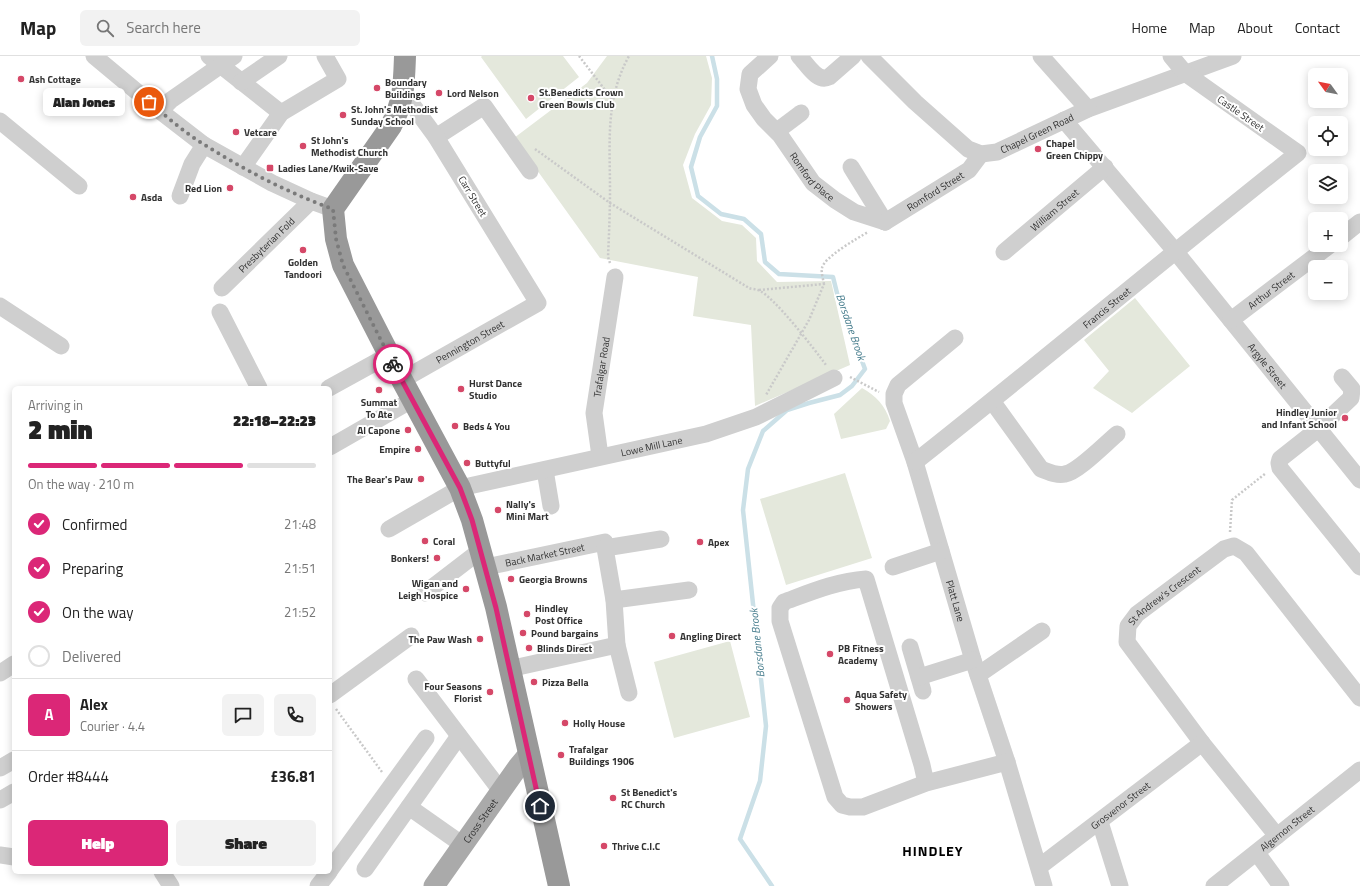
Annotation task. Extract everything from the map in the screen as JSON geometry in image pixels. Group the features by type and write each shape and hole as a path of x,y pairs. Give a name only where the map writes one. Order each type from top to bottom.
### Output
{"highway":[{"path":"405,56 403,92 400,105 391,126 333,209 336,239 343,265 412,400 460,488 472,520 484,558 559,886"}],"main road":[{"name":"Cross Street","path":"434,886 528,755"}],"street":[{"path":"94,56 160,111 204,144 272,183 311,201 333,209"},
{"path":"242,82 279,56"},
{"path":"243,167 281,113 338,79 325,56"},
{"name":"Romford Place","path":"770,56 750,74 748,90 754,105 764,119 777,131 813,183 854,212 885,222"},
{"path":"799,56 820,78 824,79 829,77 854,56"},
{"path":"869,56 920,106 968,149 981,154"},
{"path":"1041,56 1088,109"},
{"name":"Castle Street","path":"1171,56 1185,73 1298,153"},
{"name":"Chapel Green Road","path":"981,154 997,152 1088,109 1233,56"},
{"path":"160,111 171,100 221,59 242,82 281,113"},
{"name":"Carr Street","path":"403,92 436,137 538,304"},
{"path":"436,137 484,106 530,171"},
{"path":"777,131 801,113"},
{"name":"Argyle Street","path":"1064,120 1175,251 1360,480"},
{"path":"0,121 80,186"},
{"path":"180,196 192,164 204,144"},
{"name":"Francis Street","path":"915,462 1298,153"},
{"name":"Romford Street","path":"885,222 969,170 981,154"},
{"path":"851,167 885,222"},
{"name":"William Street","path":"1004,252 1105,167"},
{"name":"Presbyterian Fold","path":"222,288 311,201"},
{"path":"1348,231 1360,222"},
{"name":"Arthur Street","path":"1231,320 1321,252"},
{"name":"Trafalgar Road","path":"600,456 594,412 615,277"},
{"name":"Pennington Street","path":"402,380 538,304"},
{"path":"0,306 61,346"},
{"path":"220,312 258,386"},
{"name":"Platt Lane","path":"955,338 898,385 894,394 894,402 915,462 975,668 1007,762 1044,886"},
{"path":"332,386 389,355"},
{"name":"Lowe Mill Lane","path":"389,529 460,488 545,470 600,456 706,434 756,417 842,377"},
{"path":"1342,377 1356,396 1280,459 1279,463 1280,468 1360,567"},
{"path":"332,446 412,400"},
{"path":"992,401 1041,469 1054,474 1066,474 1080,466 1117,434"},
{"path":"545,470 551,506"},
{"name":"Back Market Street","path":"484,558 661,539"},
{"path":"605,545 614,600 617,645 629,693"},
{"path":"1229,547 1234,546 1246,553 1360,698"},
{"name":"St Andrew's Crescent","path":"1229,547 1224,549 1137,614 1128,626 1127,642 1202,743 1277,836"},
{"path":"893,567 941,551"},
{"path":"425,593 484,558"},
{"path":"926,783 922,765 866,579 850,580 832,584 784,602 780,608 780,620 835,797 842,805 850,807 863,807 926,783 1007,762"},
{"path":"614,600 689,590"},
{"path":"910,647 921,684 975,668 1042,630"},
{"path":"332,701 411,636"},
{"path":"510,669 617,645"},
{"path":"0,673 12,665"},
{"path":"416,679 501,791"},
{"path":"365,869 459,736"},
{"path":"332,867 426,738"},
{"name":"Grosvenor Street","path":"1039,867 1202,743"},
{"path":"0,768 12,761"},
{"name":"Algernon Street","path":"1214,886 1360,770"},
{"path":"0,800 12,793"},
{"path":"409,807 463,845"},
{"path":"1100,822 1120,886"},
{"path":"1256,853 1281,886"},
{"path":"0,855 12,857"},
{"path":"163,874 171,886"},
{"path":"318,886 327,874"}],"path":[{"path":"579,56 612,100"},
{"path":"615,277 608,257 610,204 610,117 616,83 629,56"},
{"path":"534,148 610,204 749,288 759,290 824,284"},
{"path":"756,417 769,387 809,320 824,284 822,268 824,264 836,252 885,222"},
{"path":"759,290 776,304 801,334 842,377 865,384"},
{"path":"1229,547 1232,500 1279,463"},
{"path":"332,701 383,773 387,773"}],"shaded area":[{"name":"St.Benedicts Crown Green Bowls Club","path":"563,56 579,77 526,119 481,57"},
{"path":"607,56 706,56 712,78 711,105 695,134 683,165 692,198 722,221 742,225 756,238 757,261 777,282 831,281 850,365 755,406 751,325 693,316 698,277 600,258 514,138 587,83"},
{"path":"1135,298 1190,366 1132,413 1093,388 1109,371 1084,340"},
{"path":"862,388 872,394 879,402 890,421 886,429 841,439 834,414"},
{"path":"845,473 872,558 786,585 760,499"},
{"path":"730,641 750,717 674,738 654,662"}],"waterway":[{"name":"Borsdane Brook","path":"712,56 717,79 717,106 700,137 691,167 698,196 721,214 744,219 761,234 765,262 779,274 833,277 838,297 865,369 852,386 840,395 787,410 763,431 748,469 743,510 766,726 760,781 740,839 772,886"}],"way so far":[{"path":"149,102 204,144 272,183 311,201 333,209 336,239 343,265 393,364"}],"place":[{"name":"Ash Cottage","path":"21,79"},
{"name":"Boundary Buildings","path":"377,88"},
{"name":"Lord Nelson","path":"439,93"},
{"name":"St.Benedicts Crown Green Bowls Club","path":"531,98"},
{"name":"Alan Jones","path":"149,102"},
{"name":"St. John's Methodist Sunday School","path":"343,115"},
{"name":"Vetcare","path":"236,132"},
{"name":"St John's Methodist Church","path":"303,146"},
{"name":"Chapel Green Chippy","path":"1038,149"},
{"name":"Ladies Lane/Kwik-Save","path":"270,168"},
{"name":"Red Lion","path":"230,188"},
{"name":"Asda","path":"133,197"},
{"name":"Golden Tandoori","path":"303,250"},
{"name":"Hurst Dance Studio","path":"461,389"},
{"name":"Summat To Ate","path":"379,390"},
{"name":"Hindley Junior and Infant School","path":"1345,418"},
{"name":"Beds 4 You","path":"455,426"},
{"name":"Al Capone","path":"408,430"},
{"name":"Empire","path":"418,449"},
{"name":"Buttyful","path":"467,463"},
{"name":"The Bear's Paw","path":"421,479"},
{"name":"Nally's Mini Mart","path":"498,510"},
{"name":"Coral","path":"425,541"},
{"name":"Apex","path":"700,542"},
{"name":"Bonkers!","path":"437,558"},
{"name":"Georgia Browns","path":"511,579"},
{"name":"Wigan and Leigh Hospice","path":"466,589"},
{"name":"Hindley Post Office","path":"527,614"},
{"name":"Pound bargains","path":"523,633"},
{"name":"Angling Direct","path":"672,636"},
{"name":"The Paw Wash","path":"480,639"},
{"name":"Blinds Direct","path":"529,648"},
{"name":"PB Fitness Academy","path":"830,654"},
{"name":"Pizza Bella","path":"534,682"},
{"name":"Four Seasons Florist","path":"490,692"},
{"name":"Aqua Safety Showers","path":"847,700"},
{"name":"Holly House","path":"565,723"},
{"name":"Trafalgar Buildings 1906","path":"561,755"},
{"name":"St Benedict's RC Church","path":"613,798"},
{"name":"Thrive C.I.C","path":"604,846"}],"district":[{"name":"HINDLEY","path":"933,851"}],"route":[{"path":"393,364 460,488 472,520 496,608 540,806"}]}
